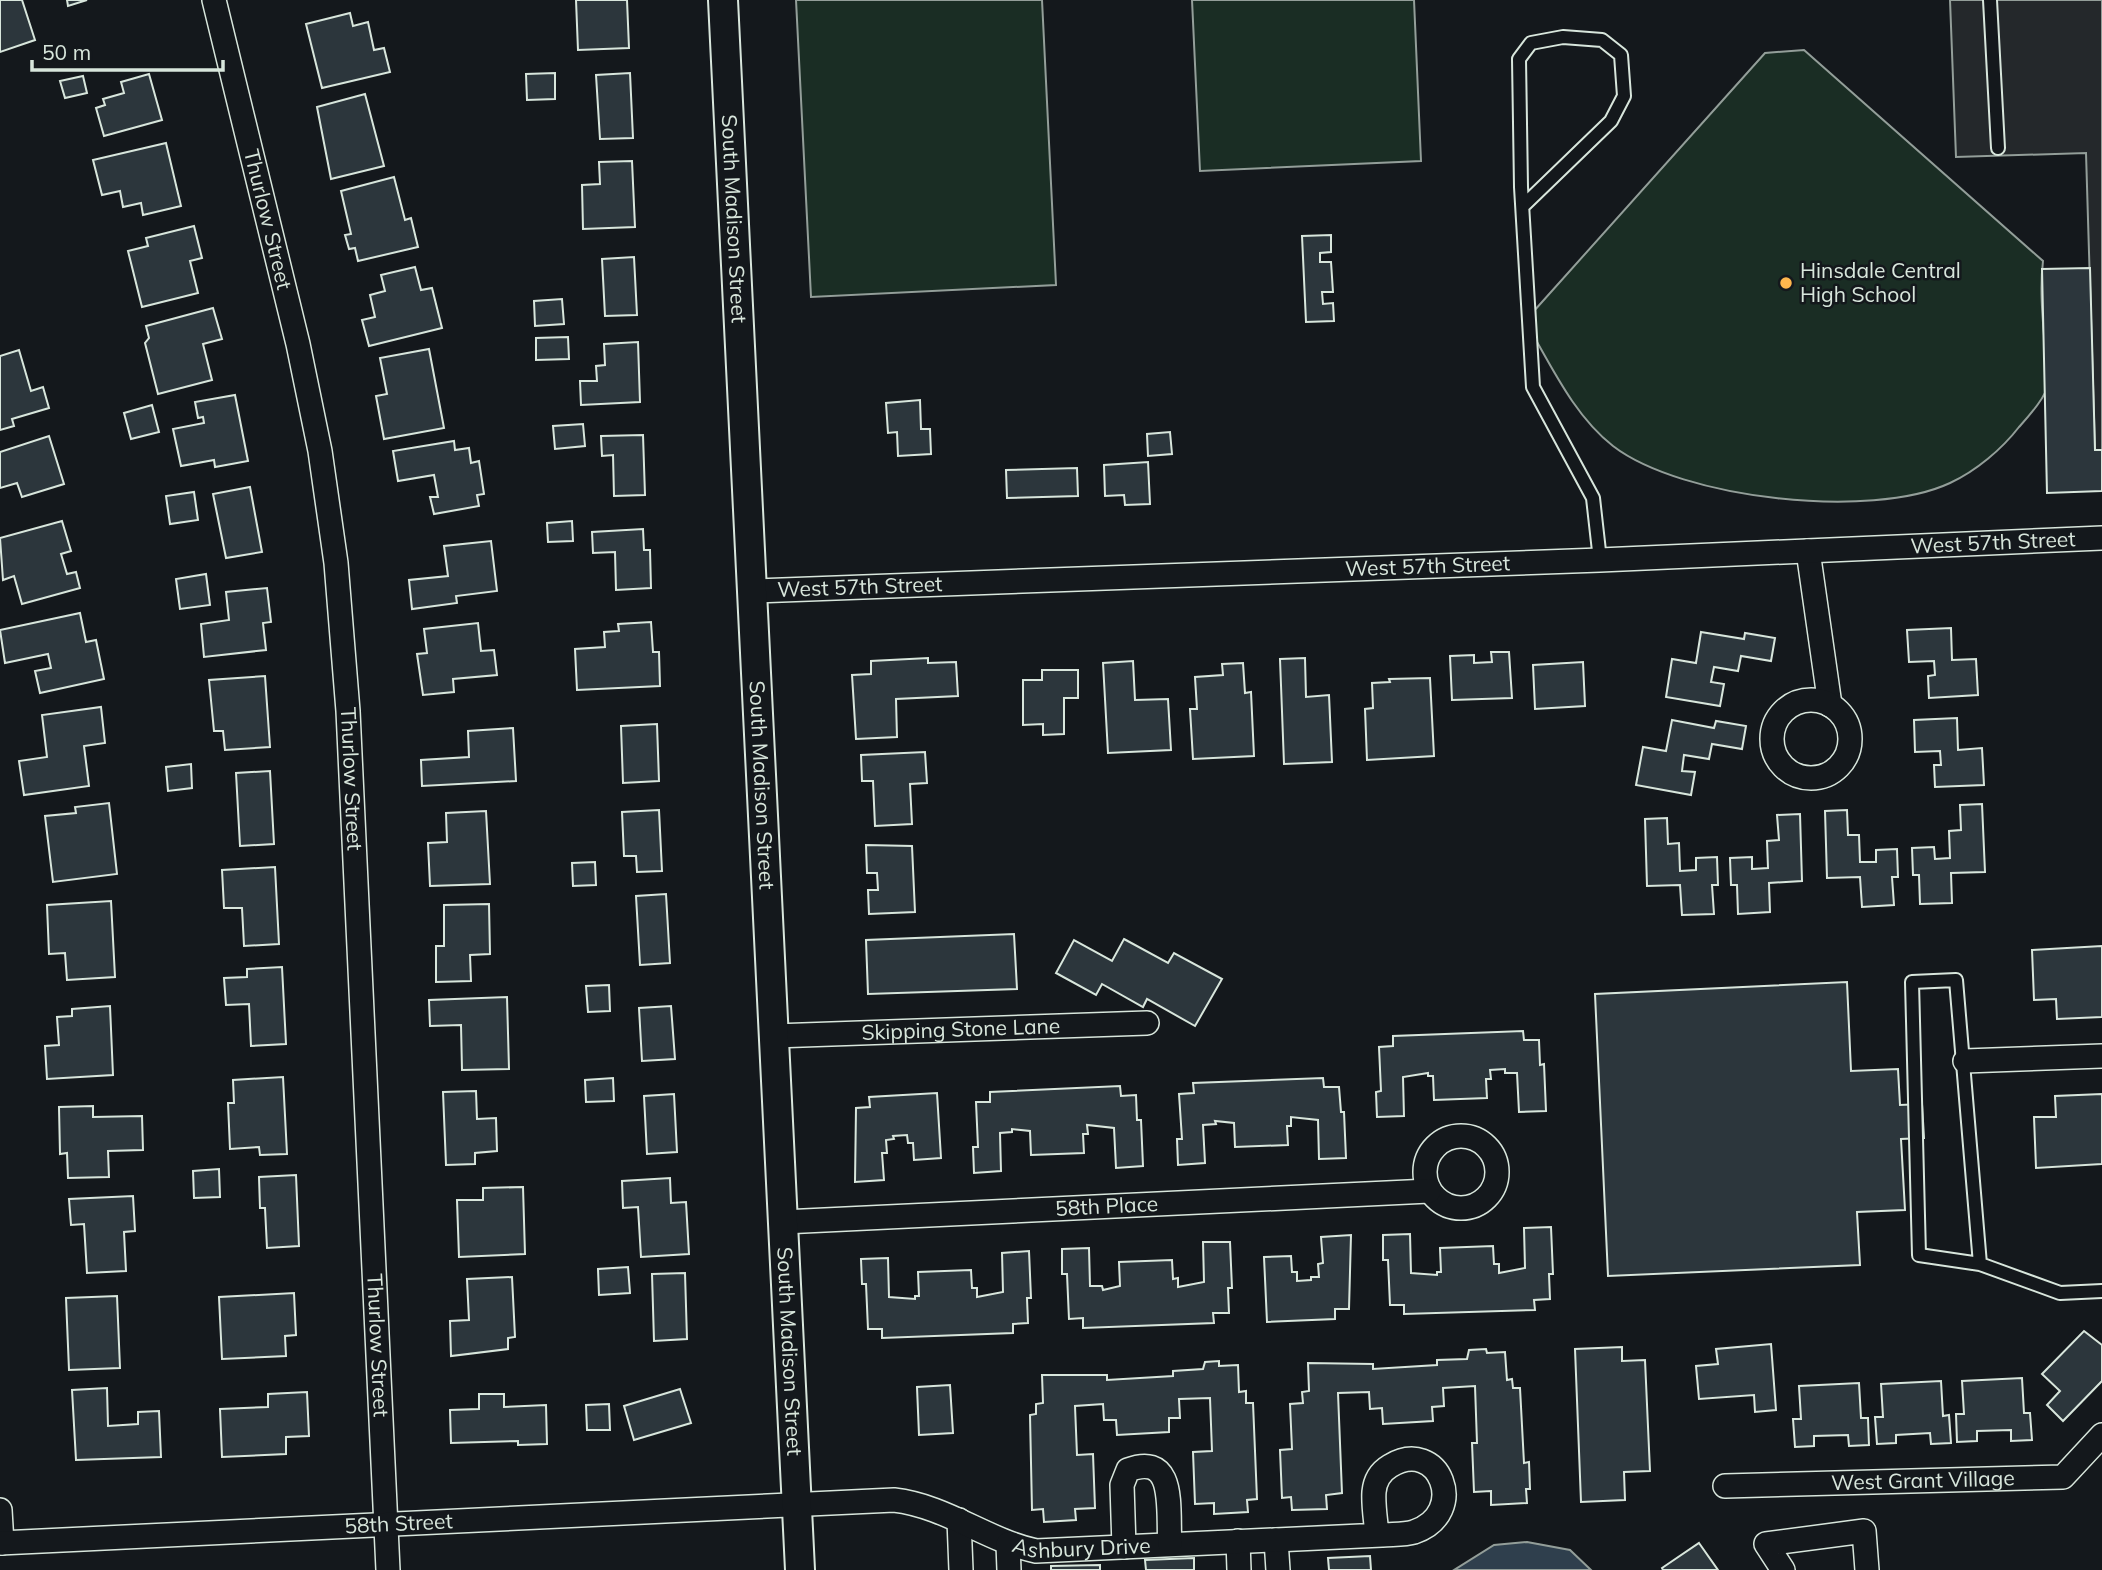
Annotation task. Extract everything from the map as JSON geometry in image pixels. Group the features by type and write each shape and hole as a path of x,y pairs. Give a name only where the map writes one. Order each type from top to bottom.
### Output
{"street":[{"name":"Thurlow Street","path":"214,0 298,344 320,451 335,563 348,711 388,1570"},
{"name":"South Madison Street","path":"723,0 800,1570"},
{"name":"West 57th Street","path":"752,592 2102,538"},
{"path":"1808,551 1830,705"},
{"name":"Skipping Stone Lane","path":"774,1036 1147,1023"},
{"path":"1965,1061 2102,1056"},
{"name":"58th Place","path":"783,1222 1429,1191"},
{"name":"West Grant Village","path":"1725,1486 2063,1478 2102,1435"},
{"path":"1124,1547 1122,1485 1128,1470 1144,1464 1159,1469 1166,1479 1170,1544"},
{"name":"Ashbury Drive","path":"797,1506 894,1500 936,1508 1009,1544 1036,1551 1377,1535"},
{"name":"58th Street","path":"1,1543 797,1506"},
{"path":"0,1510 1,1543"},
{"path":"958,1520 961,1570"},
{"path":"1783,1570 1766,1545 1864,1531 1867,1570"},
{"path":"1276,1540 1278,1570"},
{"path":"1238,1541 1239,1570"},
{"path":"1009,1544 1009,1570"}],"lane":[{"path":"1990,0 1998,148"},
{"path":"1523,206 1611,121 1624,96 1621,55 1602,40 1563,37 1531,43 1519,59 1523,206 1533,387 1593,498 1600,560"},
{"path":"1980,1264 1965,1061 1956,980 1912,982 1919,1255 1980,1264 2060,1293 2102,1292"}],"green space":[{"path":"796,0 1042,0 1056,285 811,297"},
{"path":"1192,0 1414,0 1421,161 1200,171"},
{"path":"1804,50 2043,261 2042,299 2048,382 2042,398 2005,443 1979,466 1950,483 1916,494 1874,500 1827,502 1778,498 1729,491 1684,479 1644,464 1613,446 1586,419 1563,388 1525,321 1765,53"}],"shaded area":[{"path":"1950,0 2102,0 2102,450 2095,450 2086,153 1956,157"}],"water":[{"path":"1527,1542 1570,1550 1591,1570 1454,1570 1494,1545"}],"building":[{"path":"0,0 22,0 35,40 0,52"},
{"path":"67,0 87,0 68,6"},
{"path":"576,0 627,0 629,48 578,50"},
{"path":"350,13 353,26 368,22 374,50 384,48 390,72 322,88 306,24"},
{"path":"555,73 555,99 527,100 526,74"},
{"path":"630,73 633,138 600,139 596,75"},
{"path":"149,74 162,120 104,136 96,108 105,105 103,99 124,93 121,82"},
{"path":"83,76 87,93 65,98 60,81"},
{"path":"365,94 384,166 331,179 317,107"},
{"path":"166,143 181,206 143,215 141,203 123,207 120,191 102,195 93,160"},
{"path":"632,161 635,227 583,229 582,185 600,184 599,162"},
{"path":"394,177 405,220 411,218 418,247 358,261 355,248 349,249 345,235 351,234 341,191"},
{"path":"194,226 202,258 190,261 198,293 142,307 128,251 148,246 146,238"},
{"path":"1331,235 1331,252 1320,253 1320,262 1331,262 1333,292 1322,292 1323,304 1333,303 1334,321 1306,322 1302,236"},
{"path":"634,257 637,315 605,316 602,259"},
{"path":"415,267 421,290 432,288 442,328 369,346 362,320 375,317 370,295 385,291 381,275"},
{"path":"2090,268 2095,450 2102,450 2102,491 2047,493 2042,269"},
{"path":"562,299 564,324 535,326 534,301"},
{"path":"213,308 222,339 203,344 212,380 158,394 145,343 149,338 146,326"},
{"path":"568,337 569,359 536,360 536,338"},
{"path":"638,342 640,402 581,405 580,381 597,381 596,366 605,365 604,344"},
{"path":"429,349 444,428 384,439 376,396 387,394 380,358"},
{"path":"19,350 31,391 43,387 49,408 12,419 14,426 0,430 0,356"},
{"path":"235,395 248,461 215,467 214,460 181,466 173,429 204,423 203,417 198,418 195,402"},
{"path":"920,400 921,429 930,429 931,454 898,456 897,432 888,433 886,403"},
{"path":"152,405 159,432 131,439 124,413"},
{"path":"583,424 585,446 555,449 553,426"},
{"path":"1170,432 1172,454 1148,456 1147,434"},
{"path":"643,435 645,495 614,496 613,455 602,456 601,436"},
{"path":"49,436 64,484 22,497 17,483 0,488 0,452"},
{"path":"454,441 455,450 469,448 471,463 479,461 484,494 477,495 479,506 434,514 430,497 438,497 434,475 398,481 393,451"},
{"path":"1148,462 1150,504 1125,505 1124,495 1105,496 1104,465"},
{"path":"1077,468 1078,496 1007,498 1006,470"},
{"path":"250,487 262,552 226,558 213,494"},
{"path":"194,492 198,520 170,524 166,496"},
{"path":"62,521 71,551 61,554 67,574 76,572 80,588 22,604 14,576 3,580 0,538"},
{"path":"572,521 573,541 548,542 547,523"},
{"path":"643,529 644,550 650,550 651,588 616,590 615,552 593,553 592,532"},
{"path":"491,541 497,591 456,596 457,603 412,609 409,580 448,576 444,546"},
{"path":"206,574 210,605 180,609 176,579"},
{"path":"267,588 271,622 263,623 266,650 204,657 201,624 229,620 226,592"},
{"path":"80,613 86,642 96,640 104,679 40,693 35,671 51,668 48,654 5,663 0,630"},
{"path":"651,622 653,652 659,652 660,686 577,690 575,649 605,647 604,632 619,631 618,624"},
{"path":"478,623 481,651 494,650 497,675 453,679 454,692 423,695 417,654 427,653 424,629"},
{"path":"1951,628 1952,660 1976,659 1978,695 1929,698 1928,676 1935,675 1934,661 1909,662 1907,630"},
{"path":"1701,632 1744,639 1745,633 1775,638 1771,661 1741,656 1738,671 1714,667 1711,682 1724,684 1720,706 1666,697 1672,659 1696,663"},
{"path":"1491,652 1509,652 1512,698 1452,700 1450,656 1474,655 1474,663 1492,662"},
{"path":"928,658 928,663 956,662 958,696 896,699 897,737 856,739 852,675 871,674 871,661"},
{"path":"1305,658 1306,697 1329,695 1332,762 1284,764 1280,659"},
{"path":"1133,661 1135,700 1168,699 1171,750 1108,753 1103,663"},
{"path":"1583,662 1585,706 1535,709 1533,665"},
{"path":"1243,663 1245,693 1251,692 1254,756 1193,759 1190,709 1197,709 1195,677 1223,675 1222,664"},
{"path":"1042,670 1078,670 1078,698 1064,698 1064,734 1043,735 1043,724 1023,725 1023,680 1042,680"},
{"path":"265,676 270,747 225,750 223,731 214,731 209,680"},
{"path":"1430,678 1434,756 1367,760 1365,709 1373,708 1372,683 1390,682 1389,679"},
{"path":"101,707 105,743 84,746 89,786 24,795 19,761 47,757 42,715"},
{"path":"1957,718 1958,750 1982,748 1984,785 1935,787 1934,765 1941,765 1940,751 1915,752 1914,720"},
{"path":"1672,720 1714,728 1716,721 1746,726 1742,749 1712,744 1709,759 1684,755 1682,771 1695,772 1691,795 1636,785 1643,747 1666,751"},
{"path":"657,724 659,781 623,783 621,726"},
{"path":"513,728 516,781 422,786 421,760 469,757 468,731"},
{"path":"925,752 927,783 910,784 912,824 875,826 873,781 862,781 861,755"},
{"path":"191,764 192,788 168,791 166,767"},
{"path":"270,771 274,844 240,846 236,773"},
{"path":"109,803 117,874 53,882 45,816 76,813 75,807"},
{"path":"1982,804 1985,872 1951,873 1952,903 1920,904 1919,875 1913,875 1912,848 1934,847 1935,859 1950,858 1949,831 1961,830 1960,805"},
{"path":"659,810 662,871 637,872 636,856 624,856 622,812"},
{"path":"1847,810 1848,835 1859,835 1860,862 1876,862 1876,850 1897,849 1898,877 1892,877 1894,905 1862,907 1860,877 1827,878 1825,811"},
{"path":"486,811 490,884 430,886 428,843 447,842 446,813"},
{"path":"1800,814 1802,881 1769,883 1770,912 1738,914 1737,885 1731,885 1730,858 1752,857 1752,869 1768,868 1767,841 1779,840 1777,815"},
{"path":"1667,818 1668,844 1679,843 1680,871 1696,870 1696,858 1717,857 1718,885 1712,885 1714,914 1682,915 1680,885 1647,886 1645,819"},
{"path":"866,845 912,846 915,912 869,914 868,890 878,890 877,873 867,873"},
{"path":"595,862 596,885 573,886 572,863"},
{"path":"275,867 279,944 244,946 242,908 224,908 222,870"},
{"path":"666,894 670,963 640,965 636,896"},
{"path":"111,901 115,977 67,980 65,953 49,954 47,905"},
{"path":"489,904 490,954 470,955 471,981 436,982 436,946 444,946 444,905"},
{"path":"1014,934 1017,989 868,994 866,940"},
{"path":"1124,939 1168,963 1174,953 1222,979 1195,1026 1147,999 1143,1007 1102,984 1096,995 1056,973 1074,940 1112,961"},
{"path":"2102,946 2102,1017 2057,1019 2056,999 2034,1000 2032,950"},
{"path":"282,967 286,1044 251,1046 249,1004 226,1005 224,978 247,977 247,969"},
{"path":"1847,982 1851,1071 1898,1069 1900,1105 1922,1104 1924,1138 1901,1139 1905,1210 1857,1212 1860,1265 1608,1276 1595,994"},
{"path":"609,985 610,1011 588,1012 586,986"},
{"path":"507,997 509,1069 462,1070 461,1025 430,1026 429,1000"},
{"path":"110,1006 113,1075 47,1079 45,1046 59,1045 57,1017 72,1016 72,1009"},
{"path":"671,1006 675,1059 642,1061 639,1008"},
{"path":"1523,1031 1524,1040 1539,1040 1540,1065 1544,1064 1546,1111 1519,1112 1517,1073 1505,1073 1505,1069 1490,1070 1491,1079 1486,1079 1487,1098 1434,1100 1433,1076 1428,1076 1428,1073 1403,1077 1404,1116 1377,1117 1376,1092 1381,1091 1379,1047 1393,1046 1393,1036"},
{"path":"283,1077 287,1154 260,1155 259,1147 230,1149 228,1103 234,1103 233,1080"},
{"path":"613,1078 614,1101 586,1102 585,1080"},
{"path":"1323,1078 1324,1087 1339,1087 1341,1112 1344,1112 1346,1158 1319,1159 1318,1120 1291,1117 1291,1126 1287,1126 1288,1145 1235,1147 1234,1123 1215,1121 1216,1124 1203,1125 1205,1163 1178,1165 1177,1139 1182,1139 1179,1094 1194,1093 1193,1083"},
{"path":"1120,1086 1121,1096 1136,1095 1137,1120 1141,1120 1143,1166 1116,1168 1114,1128 1087,1125 1088,1134 1083,1134 1084,1153 1031,1155 1030,1131 1012,1129 1012,1132 1000,1133 1001,1171 974,1173 973,1147 978,1147 976,1102 990,1102 990,1092"},
{"path":"476,1091 477,1119 496,1118 497,1151 475,1153 475,1164 446,1165 443,1092"},
{"path":"937,1093 941,1158 914,1160 913,1143 908,1143 907,1135 893,1136 894,1139 886,1140 887,1153 882,1153 884,1180 855,1182 856,1108 870,1107 869,1097"},
{"path":"674,1094 677,1152 647,1154 644,1096"},
{"path":"2102,1094 2102,1164 2036,1168 2034,1117 2056,1117 2055,1096"},
{"path":"93,1106 93,1117 142,1116 143,1150 108,1151 109,1177 68,1178 67,1153 60,1154 59,1107"},
{"path":"219,1169 220,1197 194,1198 193,1171"},
{"path":"296,1175 299,1246 267,1248 265,1208 260,1208 259,1177"},
{"path":"670,1178 671,1203 686,1202 689,1254 641,1257 638,1207 623,1208 622,1181"},
{"path":"523,1187 525,1254 459,1257 457,1200 483,1200 483,1188"},
{"path":"133,1196 135,1231 124,1232 126,1271 87,1273 84,1224 71,1225 69,1199"},
{"path":"1551,1227 1553,1274 1549,1274 1550,1299 1534,1300 1535,1310 1404,1314 1404,1305 1390,1305 1388,1260 1383,1260 1383,1235 1410,1234 1411,1273 1437,1275 1437,1272 1441,1272 1440,1248 1493,1246 1494,1264 1499,1264 1499,1273 1525,1268 1524,1228"},
{"path":"1351,1235 1349,1309 1335,1309 1335,1319 1267,1322 1264,1257 1291,1256 1292,1272 1297,1272 1297,1281 1311,1280 1311,1277 1319,1277 1318,1264 1323,1263 1321,1237"},
{"path":"1203,1242 1230,1242 1232,1288 1228,1288 1229,1313 1213,1313 1214,1323 1083,1328 1083,1318 1069,1319 1067,1274 1062,1274 1062,1249 1089,1248 1090,1286 1102,1286 1103,1290 1120,1286 1119,1262 1172,1260 1173,1279 1178,1278 1178,1287 1204,1282"},
{"path":"1029,1251 1031,1298 1027,1298 1028,1323 1013,1324 1013,1333 882,1338 882,1329 868,1329 866,1284 862,1284 861,1259 888,1258 889,1297 915,1299 915,1296 919,1296 918,1272 971,1270 972,1288 977,1288 977,1297 1003,1292 1002,1253"},
{"path":"628,1267 630,1293 599,1295 598,1269"},
{"path":"685,1273 687,1339 654,1341 652,1274"},
{"path":"512,1277 515,1337 508,1338 508,1349 451,1356 450,1321 469,1320 467,1279"},
{"path":"294,1293 296,1335 285,1336 286,1356 222,1359 219,1297"},
{"path":"117,1296 120,1368 69,1370 66,1298"},
{"path":"2084,1331 2102,1345 2102,1381 2063,1421 2047,1405 2060,1391 2042,1374"},
{"path":"1771,1344 1776,1410 1755,1412 1754,1395 1699,1399 1696,1366 1718,1364 1716,1349"},
{"path":"1622,1347 1622,1361 1645,1360 1650,1471 1624,1472 1625,1500 1581,1502 1575,1349"},
{"path":"1486,1349 1487,1353 1505,1352 1507,1380 1512,1379 1513,1388 1520,1388 1524,1463 1529,1462 1530,1489 1526,1489 1527,1503 1491,1505 1491,1491 1474,1492 1472,1443 1477,1443 1475,1386 1443,1388 1444,1406 1432,1407 1433,1421 1383,1424 1382,1408 1370,1409 1369,1392 1338,1393 1342,1493 1326,1495 1327,1509 1292,1510 1291,1497 1282,1498 1280,1450 1292,1449 1290,1404 1303,1403 1302,1392 1309,1391 1308,1363 1373,1364 1373,1369 1437,1365 1437,1360 1467,1359 1469,1350"},
{"path":"1219,1361 1219,1366 1238,1365 1239,1392 1246,1391 1246,1403 1253,1403 1257,1499 1247,1500 1248,1512 1214,1514 1214,1503 1195,1504 1193,1452 1212,1451 1210,1398 1179,1399 1180,1418 1169,1418 1169,1432 1117,1435 1116,1420 1104,1420 1103,1404 1075,1406 1077,1455 1093,1454 1095,1508 1075,1509 1076,1520 1044,1522 1043,1509 1032,1510 1030,1415 1036,1414 1036,1404 1043,1403 1042,1375 1107,1375 1107,1380 1173,1376 1173,1371 1203,1369 1205,1362"},
{"path":"2022,1378 2024,1413 2030,1413 2032,1440 2011,1441 2011,1430 1977,1431 1977,1441 1957,1442 1956,1414 1964,1414 1962,1381"},
{"path":"1941,1381 1943,1416 1949,1415 1951,1443 1931,1444 1930,1433 1896,1435 1896,1443 1877,1444 1875,1417 1883,1417 1881,1384"},
{"path":"1859,1383 1861,1418 1868,1418 1869,1445 1849,1446 1848,1435 1814,1436 1814,1446 1795,1447 1793,1419 1801,1419 1799,1386"},
{"path":"950,1385 953,1433 919,1435 917,1387"},
{"path":"107,1388 108,1426 138,1424 138,1412 159,1411 161,1457 76,1460 72,1390"},
{"path":"680,1389 691,1423 634,1440 624,1406"},
{"path":"307,1392 309,1436 286,1437 286,1454 222,1457 220,1409 268,1407 268,1394"},
{"path":"479,1394 504,1394 504,1407 546,1405 547,1444 518,1445 518,1441 451,1443 450,1410 479,1409"},
{"path":"609,1404 610,1430 587,1430 586,1405"},
{"path":"1699,1543 1718,1570 1663,1570 1662,1568"},
{"path":"1370,1556 1371,1570 1329,1570 1328,1558"},
{"path":"1194,1558 1194,1570 1146,1570 1145,1560"},
{"path":"1100,1565 1100,1570 1051,1570 1051,1566"}],"place":[{"name":"Hinsdale Central High School","path":"1786,283"}]}
